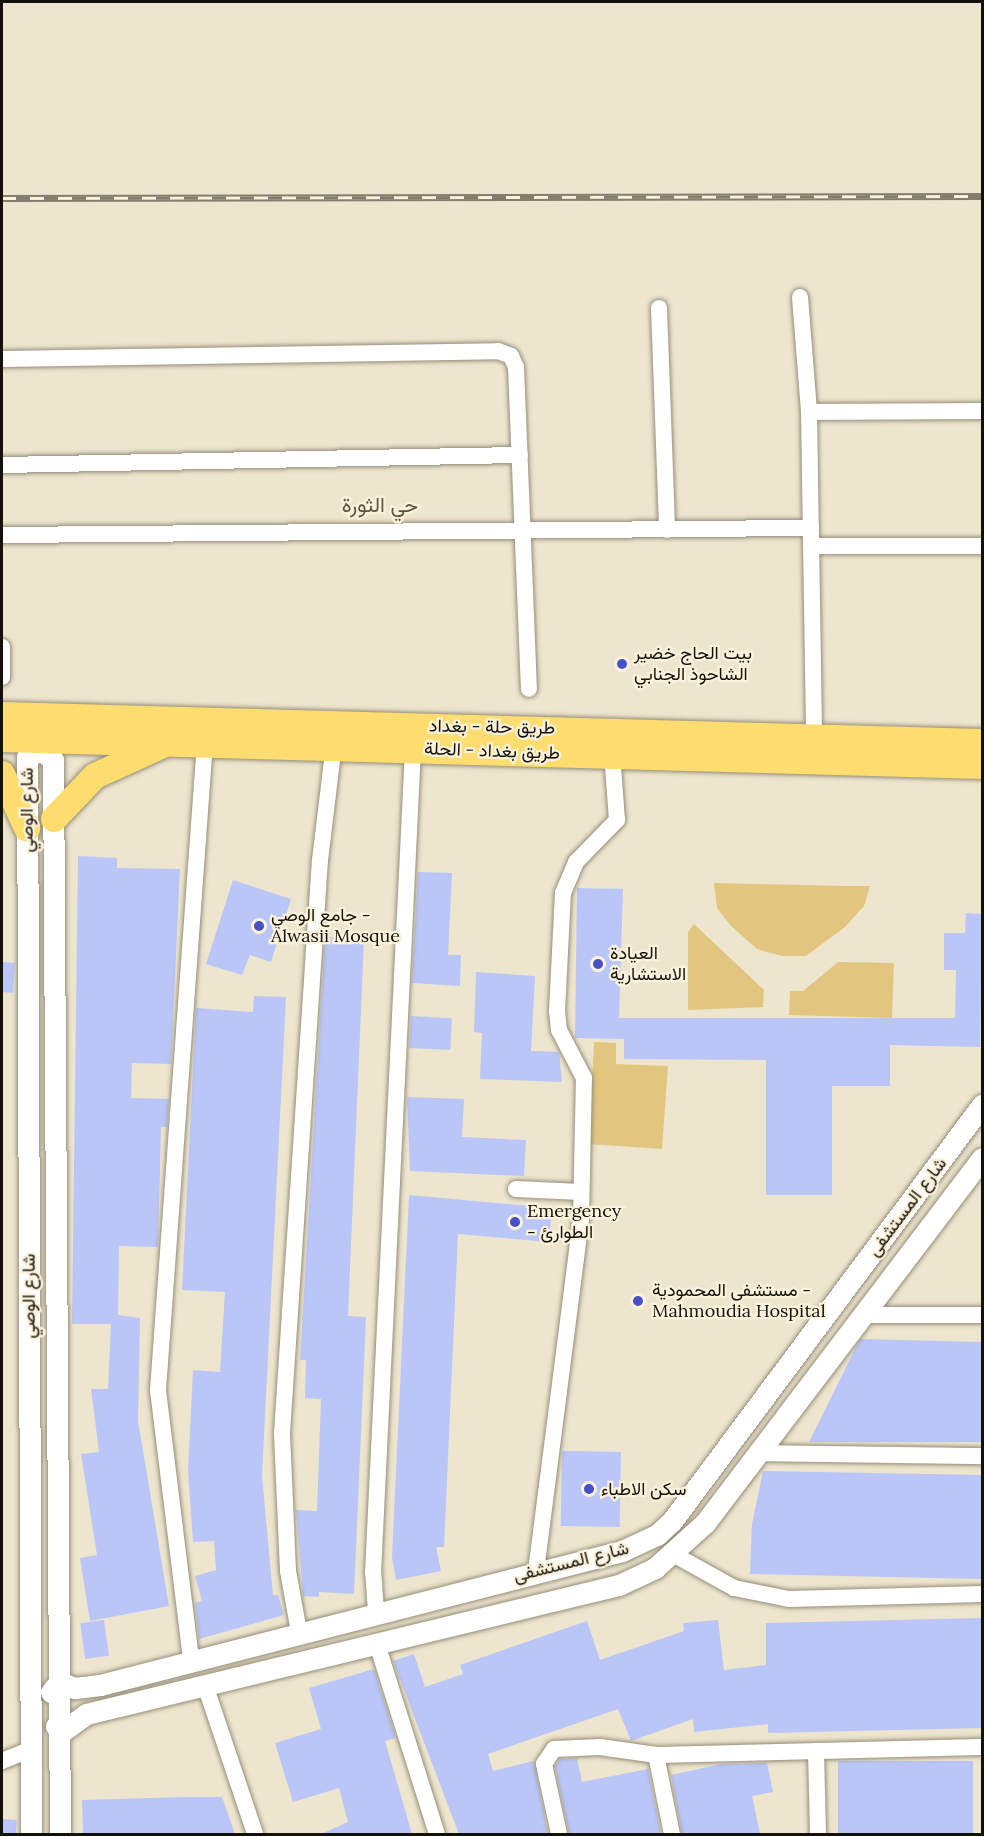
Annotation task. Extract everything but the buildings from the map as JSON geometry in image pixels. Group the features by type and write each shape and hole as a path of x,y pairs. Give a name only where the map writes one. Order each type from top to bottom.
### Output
{"main road":[{"name":"طريق حلة - بغداد","path":"2,715 982,742"},
{"name":"طريق بغداد - الحلة","path":"2,739 334,745 982,766"},
{"path":"54,819 95,776 169,742"},
{"path":"2,774 27,828"}],"street":[{"path":"800,297 809,412 813,546 814,737"},
{"path":"659,308 667,530"},
{"path":"2,359 498,351 511,356 516,367 525,531 529,689"},
{"path":"809,412 982,411"},
{"path":"2,465 520,455"},
{"path":"2,535 811,528"},
{"path":"813,546 982,546"},
{"path":"2,647 2,677"},
{"path":"192,1659 158,1390 205,742"},
{"path":"299,1632 288,1571 282,1433 320,872 334,745"},
{"path":"376,1612 373,1573 413,749"},
{"name":"شارع الوصي","path":"31,1834 42,1733 48,1690 54,819 53,760 41,750 27,757 27,828 48,1690 42,1733 60,1834"},
{"path":"536,1571 581,1192 584,1078 559,1030 557,1011 563,893 576,862 617,820 612,754"},
{"name":"شارع المستشفى","path":"48,1690 100,1685 192,1659 631,1548 657,1535 672,1521 982,1105"},
{"name":"شارع المستشفى","path":"106,1709 619,1585 674,1554 705,1523 982,1158"},
{"path":"516,1189 581,1192"},
{"path":"864,1314 982,1315"},
{"path":"758,1453 982,1456"},
{"path":"657,1535 674,1554 734,1588 789,1599 982,1594"},
{"path":"377,1644 436,1834"},
{"path":"100,1685 93,1700 106,1709"},
{"path":"205,1685 255,1834"},
{"path":"48,1690 106,1709"},
{"path":"2,1761 42,1733 106,1709"},
{"path":"559,1834 546,1755 567,1747 656,1755 982,1747"},
{"path":"816,1751 818,1834"},
{"path":"656,1755 672,1834"}],"shaded area":[{"path":"714,883 870,886 864,906 845,927 806,956 782,956 757,949 731,926 717,908"},
{"path":"694,924 764,990 763,1007 688,1010 688,932"},
{"path":"838,962 894,963 892,1018 789,1015 790,991 803,991"},
{"path":"594,1042 616,1043 616,1064 668,1066 662,1149 589,1144"}],"railway":[{"path":"2,198 982,196"}],"place":[{"name":"بيت الحاج خضير الشاحوذ الجنابي","path":"622,664"},
{"name":"جامع الوصي - Alwasii Mosque","path":"259,926"},
{"name":"العيادة الاستشارية","path":"598,964"},
{"name":"Emergency - الطوارئ","path":"515,1222"},
{"name":"مستشفى المحمودية - Mahmoudia Hospital","path":"638,1301"},
{"name":"سكن الاطباء","path":"589,1489"}],"district":[{"name":"حي الثورة","path":"380,505"}]}
